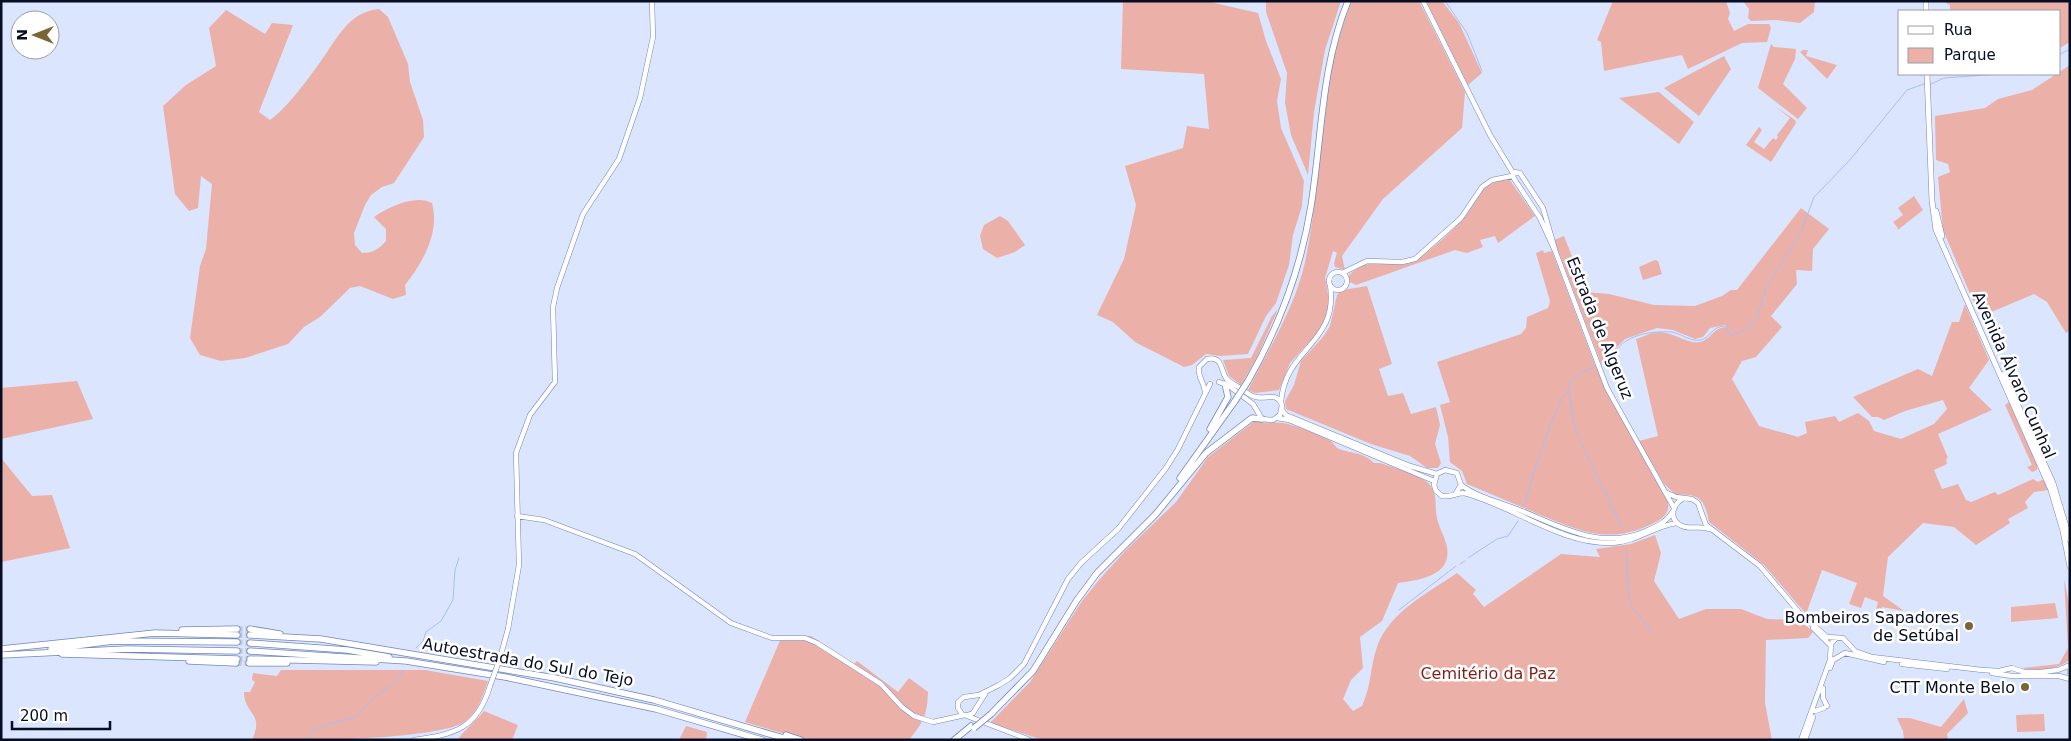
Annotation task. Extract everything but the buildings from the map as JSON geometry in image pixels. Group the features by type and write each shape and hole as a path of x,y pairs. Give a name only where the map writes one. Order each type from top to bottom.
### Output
{"highway":[{"path":"954,740 990,713 1033,671 1097,573 1155,515 1185,475 1248,381 1281,314 1301,253 1311,205 1321,108 1331,51 1348,1"},
{"path":"1185,475 1227,400 1228,394 1222,383"},
{"path":"1185,475 1206,453 1223,439 1252,418 1262,419"},
{"path":"1,649 182,630 237,635"},
{"path":"155,633 237,635"},
{"name":"Autoestrada do Sul do Tejo","path":"250,636 280,634 321,639 555,678 714,717 790,740"},
{"path":"136,635 237,635"},
{"path":"30,653 61,647 113,641 237,635"},
{"name":"Autoestrada do Sul do Tejo","path":"250,636 321,639"},
{"name":"Autoestrada do Sul do Tejo","path":"250,636 346,644"},
{"name":"Autoestrada do Sul do Tejo","path":"250,636 346,650 599,695 703,721 762,740"},
{"path":"1,655 127,649 237,651"},
{"name":"Autoestrada do Sul do Tejo","path":"250,651 406,661"},
{"path":"30,653 236,661"},
{"name":"Autoestrada do Sul do Tejo","path":"250,661 406,661"},
{"path":"714,717 801,740"},
{"path":"959,740 972,727"}],"main road":[{"path":"414,740 441,736 458,730 469,723 482,707 500,658 508,629 519,565 516,453 530,415 549,393 556,378 553,307 555,294 583,214 619,159 640,98 653,37 652,1"},
{"name":"Estrada de Algeruz","path":"1423,1 1490,135 1535,211 1556,253"},
{"path":"1926,1 1927,10"},
{"name":"Avenida Álvaro Cunhal","path":"1927,75 1933,218 1936,230 2051,490 2063,531 2070,567"},
{"name":"Estrada de Algeruz","path":"1514,176 1517,171 1542,207 1556,253 1598,366 1610,394 1664,491 1677,523"},
{"path":"1332,300 1330,285 1332,275 1344,275 1367,261 1402,262 1415,258 1461,218 1482,187 1492,180 1514,176"},
{"name":"Avenida Álvaro Cunhal","path":"1933,196 1940,233 2053,483 2070,540"},
{"path":"1535,211 1537,206 1542,207"},
{"path":"1344,275 1346,286 1338,290 1332,300 1327,324 1294,362 1282,392 1282,410 1286,415 1425,472 1438,474"},
{"path":"1330,285 1338,290"},
{"path":"1205,396 1203,382 1198,370 1207,359 1218,361 1228,380 1249,394 1264,397 1282,392"},
{"path":"1222,383 1224,371"},
{"path":"1203,382 1210,384 1222,383 1257,408 1262,419 1269,421 1277,418 1289,420 1434,481"},
{"path":"946,720 962,698 970,697 992,688 1010,678 1024,664 1068,579 1081,563 1118,529 1166,468 1210,384"},
{"path":"1273,396 1281,404"},
{"path":"1257,408 1259,401 1264,397"},
{"path":"1277,418 1282,410"},
{"path":"1456,493 1461,485 1459,477 1453,471 1445,470 1438,474 1434,481 1435,488 1439,494 1446,497 1456,493 1468,494 1570,536 1598,542 1631,540 1667,525 1677,523 1686,527 1695,526 1713,531"},
{"path":"1461,485 1571,533 1598,539 1620,538 1640,534 1661,524 1677,502 1684,498"},
{"path":"1664,491 1672,496 1692,498 1698,503 1705,523 1760,566 1797,611 1834,652 1878,661 2011,676 2070,677 2070,667 2041,672 2015,669 1982,670 1882,658 1855,651 1843,638 1825,635 1797,611"},
{"path":"1695,526 1702,514"},
{"path":"517,516 544,520 640,557 725,620 772,638 810,639 881,684 908,712 933,722 946,720 956,715 966,715 976,709 982,697 992,688"},
{"path":"1803,740 1830,660 1831,647 1836,638"},
{"path":"1803,740 1834,660 1843,653 1848,643"},
{"path":"2009,669 2011,676"},
{"path":"2011,676 2015,669"},
{"path":"1815,711 1825,707 1823,688"},
{"path":"970,697 975,702 982,721"},
{"path":"958,705 958,710 966,715 1030,740"}],"green space":[{"path":"1123,1 1206,1 1258,13 1266,41 1281,79 1277,101 1281,128 1304,181 1302,206 1293,235 1289,265 1276,303 1266,316 1248,354 1220,356 1206,354 1192,365 1184,367 1135,342 1113,322 1097,315 1124,259 1136,205 1125,166 1183,148 1187,126 1209,129 1204,74 1121,69"},
{"path":"1266,1 1341,1 1325,50 1314,112 1308,175 1291,135 1285,103 1287,73 1266,12"},
{"path":"1352,1 1419,1 1465,92 1462,128 1383,199 1342,256 1345,270 1335,267 1334,263 1337,253 1333,251 1325,278 1329,299 1327,314 1321,329 1290,363 1279,390 1255,393 1248,390 1273,343 1301,279 1311,229 1327,97 1341,32"},
{"path":"1426,1 1442,1 1459,23 1482,73 1468,85"},
{"path":"1613,1 1726,1 1730,13 1728,19 1734,31 1748,24 1769,24 1771,28 1767,42 1742,43 1688,69 1682,55 1604,71 1601,42 1597,40"},
{"path":"1743,1 1815,1 1814,12 1800,23 1777,20 1751,21 1748,18 1749,9"},
{"path":"1930,1 2070,1 2070,42 2061,47 2061,10 1950,10 1950,5 1944,2"},
{"path":"379,9 388,17 408,64 410,82 423,120 424,137 394,183 382,187 371,195 354,233 355,245 362,253 366,253 376,250 386,241 386,229 374,217 387,209 410,201 418,200 432,203 434,225 432,236 424,257 405,285 406,295 393,299 360,286 350,288 320,317 304,327 288,344 245,358 221,361 200,355 190,338 200,266 206,249 212,184 201,176 198,208 189,211 175,194 163,106 186,85 216,66 209,28 226,10 265,34 272,23 293,25 259,112 270,120 284,108 297,92 344,28 359,15"},
{"path":"1771,44 1774,47 1796,49 1795,59 1783,84 1807,108 1798,119 1758,88"},
{"path":"1808,50 1806,56 1837,65 1827,79 1800,52"},
{"path":"1724,56 1731,69 1699,116 1664,88"},
{"path":"2070,65 2070,331 2066,333 2047,302 2034,294 1982,316 1971,296 1943,230 1938,177 1950,172 1948,164 1936,160 1935,116 1985,108 1998,99 2032,90 2055,75 2061,75 2061,71"},
{"path":"1659,92 1694,122 1679,144 1619,98"},
{"path":"1776,107 1795,120 1796,123 1771,162 1746,145 1759,127 1762,130 1754,142 1764,149 1773,138 1776,140 1777,135 1790,118"},
{"path":"1509,179 1535,216 1498,243 1495,236 1480,240 1483,247 1467,253 1455,250 1356,285 1348,281 1349,275 1369,264 1403,264 1411,263 1420,258 1455,227 1471,209 1486,187"},
{"path":"1914,196 1923,210 1897,230 1898,228 1893,222 1903,215 1898,208"},
{"path":"1801,208 1829,229 1813,249 1812,271 1796,270 1797,284 1771,316 1782,327 1756,357 1742,361 1732,379 1759,426 1798,437 1807,433 1805,422 1835,416 1839,422 1858,413 1869,421 1874,431 1901,439 1934,424 1947,409 1943,400 1905,411 1884,420 1872,417 1853,397 1918,369 1932,376 1952,322 1959,322 1965,304 1989,360 1969,388 1992,410 1938,434 1948,458 1946,459 1947,464 1934,470 1942,489 1958,484 1966,500 1971,502 1995,492 1998,495 2033,479 2038,482 2044,479 2049,490 2034,492 2025,502 2028,508 2008,519 2010,523 1976,545 1954,527 1923,523 1888,557 1883,596 1904,611 1882,607 1881,610 1876,610 1878,602 1865,597 1861,608 1849,604 1857,583 1822,570 1806,614 1764,565 1709,522 1700,499 1690,495 1676,495 1664,484 1639,441 1658,436 1636,339 1659,332 1691,342 1700,342 1707,339 1718,329 1727,327 1725,325 1710,328 1703,337 1695,339 1673,330 1657,328 1625,339 1601,363 1554,240 1564,236 1586,292 1609,294 1654,305 1695,306 1722,296 1731,290 1737,290"},
{"path":"1000,216 1008,221 1025,245 1015,252 997,258 983,249 980,236 984,225"},
{"path":"1543,250 1544,253 1552,251 1595,365 1668,502 1668,510 1662,518 1636,530 1608,535 1567,526 1467,484 1462,471 1450,462 1448,437 1440,405 1450,402 1437,362 1521,334 1526,328 1527,317 1548,308 1550,301 1536,253"},
{"path":"1655,260 1658,261 1662,274 1643,280 1639,267"},
{"path":"1367,286 1392,364 1379,369 1388,396 1403,393 1411,414 1436,407 1440,425 1435,444 1441,463 1438,468 1427,468 1410,456 1371,444 1286,409 1285,401 1294,385 1301,361 1323,337 1330,326 1337,295 1342,290"},
{"path":"1278,309 1258,355 1241,385 1229,376 1223,360 1251,358 1272,316"},
{"path":"77,381 93,419 1,439 1,388"},
{"path":"2009,402 2037,465 2037,470 2032,472 2027,467 2032,465 2005,405"},
{"name":"Cemitério da Paz","path":"1256,420 1283,423 1321,436 1331,441 1339,449 1362,455 1374,463 1380,463 1417,476 1427,482 1433,490 1437,518 1447,547 1447,557 1439,570 1432,575 1398,583 1382,621 1360,637 1363,668 1351,680 1343,699 1353,711 1362,706 1368,690 1377,647 1390,623 1411,604 1457,573 1476,590 1473,594 1484,607 1561,554 1600,557 1596,549 1631,544 1655,535 1661,553 1654,581 1679,619 1706,609 1741,609 1767,619 1800,620 1813,632 1808,638 1766,640 1765,703 1772,740 1043,740 990,723 1030,682 1082,601 1099,580 1126,550 1176,502 1208,457"},
{"path":"1,458 32,496 52,495 70,548 1,562"},
{"path":"2064,579 2070,608 2070,659 2054,668 2034,670 2022,668 2059,664 2068,648"},
{"path":"2055,603 2058,618 2011,622 2011,607"},
{"path":"782,636 811,636 854,664 857,661 898,692 909,678 928,692 926,713 918,728 909,740 819,740 795,737 745,722"},
{"path":"281,670 425,670 488,681 473,714 463,723 445,729 362,738 252,740 256,724 245,700 244,692 250,692 255,682 252,680 253,673 277,676"},
{"path":"1964,699 1968,713 1947,734 1948,740 1904,740 1903,731 1897,718 1910,718 1941,727"},
{"path":"484,711 518,725 512,740 458,740"},
{"path":"2044,714 2045,731 2017,732 2016,715"},
{"path":"686,726 707,732 706,740 679,740"}],"waterway":[{"path":"1445,1 1467,33 1482,71"},
{"path":"2061,54 2070,49"},
{"path":"1931,84 1944,78 1986,75"},
{"path":"1600,365 1622,344 1642,334 1671,332 1696,340 1703,339 1721,327 1726,326 1731,336 1746,329 1757,318 1766,288 1801,232 1814,197 1849,161 1907,90 1924,84"},
{"path":"1578,436 1573,421 1569,384 1580,373 1596,366"},
{"path":"1524,506 1550,425 1557,408 1569,390"},
{"path":"1580,441 1623,529"},
{"path":"1468,558 1497,539 1508,536 1518,521"},
{"path":"1626,548 1629,599 1632,607 1653,633"},
{"path":"416,648 423,641 426,632 441,621 453,600 455,570 459,558"},
{"path":"1460,564 1465,561"},
{"path":"1399,610 1456,566"},
{"path":"306,740 315,730 327,724 357,716 375,696 393,684 402,671"}],"tunnel":[{"path":"237,629 250,629"},
{"path":"237,635 250,635"},
{"path":"237,642 250,643"},
{"path":"237,651 250,651"},
{"path":"237,659 250,659"},
{"path":"236,663 249,663"}],"place":[{"name":"Bombeiros Sapadores de Setúbal","path":"1969,626"},
{"name":"CTT Monte Belo","path":"2025,687"}]}
